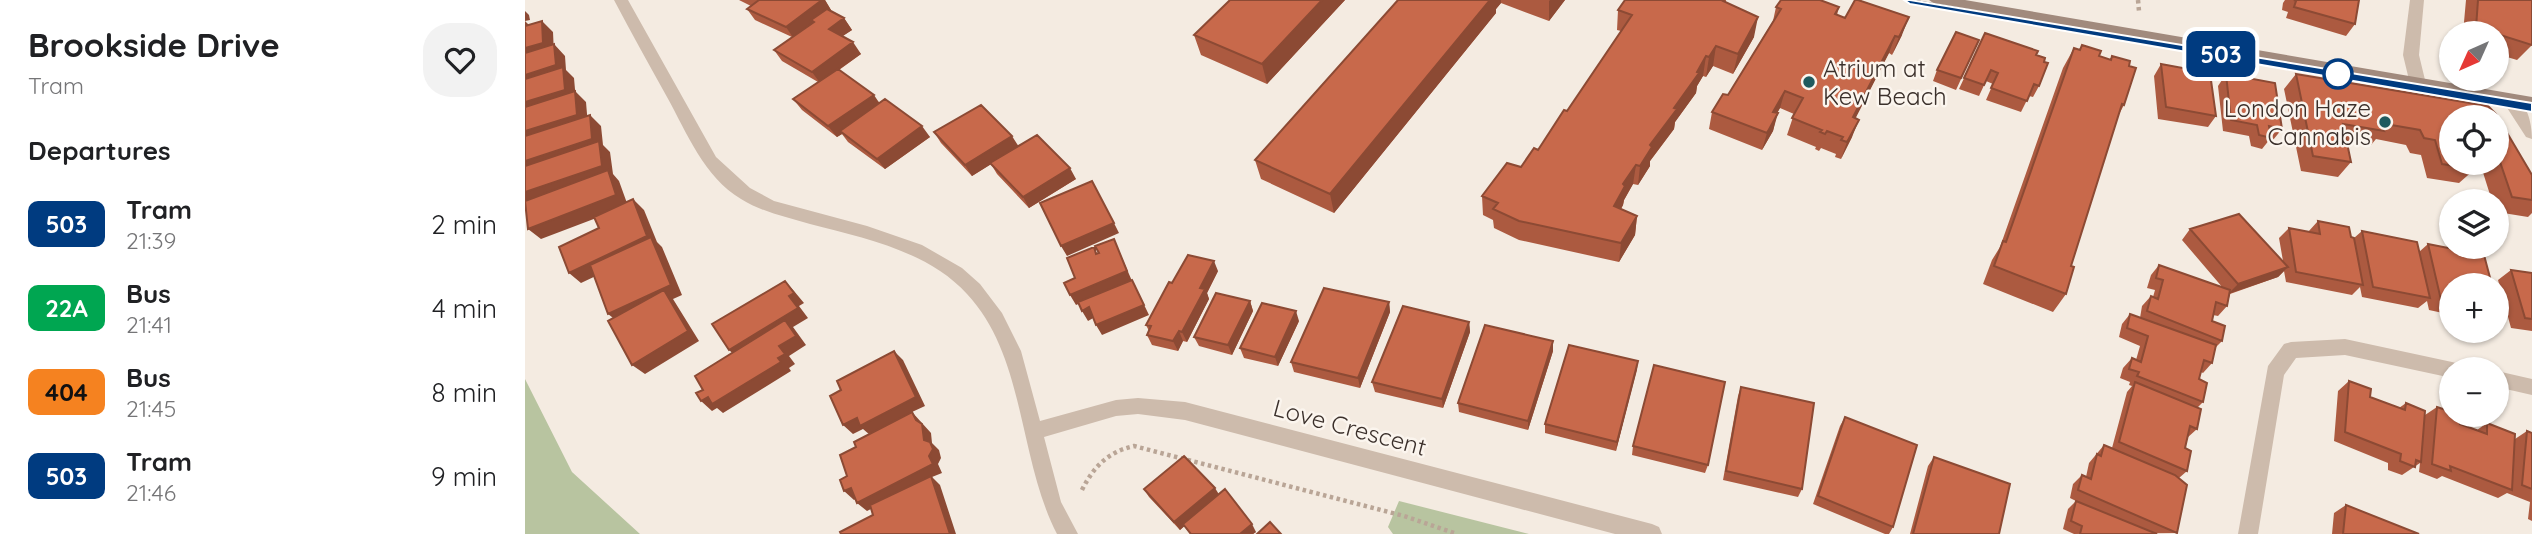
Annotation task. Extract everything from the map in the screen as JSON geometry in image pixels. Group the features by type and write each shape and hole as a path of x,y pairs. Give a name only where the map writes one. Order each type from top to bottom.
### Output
{"main road":[{"path":"1936,0 2532,103"}],"street":[{"path":"621,0 696,139 725,178 744,193 769,206 933,257 958,274 979,295 1005,334 1012,351 1052,504 1067,534"},
{"path":"2417,0 2411,55 2418,84"},
{"path":"2510,100 2532,133"},
{"path":"2248,534 2275,372 2291,350 2346,347 2439,367"},
{"path":"2509,382 2532,387"},
{"name":"Love Crescent","path":"1034,431 1116,408 1138,406 1185,411 1652,534"}],"path":[{"path":"2138,0 2139,10"},
{"path":"1082,490 1096,464 1118,449 1134,446 1404,516 1457,534"}],"green space":[{"path":"525,379 572,472 640,534 525,534"},
{"path":"1399,501 1529,534 1393,534 1388,527"}],"building":[{"path":"759,0 822,0 786,27 747,9"},
{"path":"1230,0 1322,0 1262,64 1194,35"},
{"path":"1398,0 1490,0 1330,194 1255,160"},
{"path":"1625,0 1724,0 1758,17 1738,54 1716,46 1709,57 1706,56 1697,72 1699,73 1674,108 1677,109 1650,145 1652,147 1640,166 1636,165 1623,184 1625,186 1614,206 1637,216 1621,243 1519,221 1493,209 1498,203 1482,196 1507,163 1521,167 1534,148 1538,150 1564,110 1567,111 1632,15 1618,10"},
{"name":"Atrium at Kew Beach","path":"1781,0 1820,0 1839,7 1835,14 1845,18 1855,0 1858,0 1909,17 1899,37 1895,36 1853,117 1859,120 1847,142 1841,140 1843,137 1827,131 1825,134 1820,132 1822,130 1792,118 1803,98 1785,91 1773,112 1778,113 1767,133 1712,112 1723,94 1728,95 1781,9 1776,7"},
{"path":"2294,0 2359,0 2355,24 2294,7"},
{"path":"2478,0 2532,0 2532,45 2509,38 2509,21 2476,21"},
{"path":"827,9 844,18 829,29 853,42 812,72 774,50 814,22 811,20"},
{"path":"542,21 543,43 525,48 525,26"},
{"path":"1956,32 1979,40 1961,78 1937,70"},
{"path":"1985,33 2038,51 2036,55 2045,58 2044,62 2048,63 2039,86 2034,84 2027,101 1991,88 1998,73 1991,70 1984,85 1964,78"},
{"path":"554,44 556,65 525,75 525,53"},
{"path":"2082,45 2101,51 2099,56 2111,60 2112,56 2130,61 2129,66 2136,68 2071,266 2074,267 2066,294 1994,266 2003,241 2006,242 2074,48 2080,50"},
{"path":"2161,64 2210,73 2216,116 2166,107"},
{"path":"563,67 565,90 525,102 525,79"},
{"path":"838,69 874,95 828,126 793,99"},
{"path":"2226,74 2275,83 2282,129 2269,126 2271,138 2259,135 2257,125 2231,120"},
{"path":"2296,74 2482,105 2439,105 2439,154 2435,140 2424,138 2420,130 2380,123 2384,131 2343,124 2351,162 2313,156"},
{"path":"575,91 577,115 525,131 525,107"},
{"path":"885,99 922,126 877,159 840,131"},
{"path":"981,105 1012,136 965,165 934,132"},
{"path":"590,115 592,139 525,161 525,136"},
{"path":"1037,135 1070,168 1023,197 990,163"},
{"path":"2509,136 2532,175 2532,200 2512,197 2504,175 2509,175"},
{"path":"599,141 602,166 525,192 525,166"},
{"path":"608,170 616,195 528,229 525,201"},
{"path":"1092,181 1114,223 1061,246 1040,203"},
{"path":"633,199 647,236 569,273 559,247 599,228 594,217"},
{"path":"2239,214 2288,267 2238,284 2190,229"},
{"path":"2318,221 2349,227 2351,237 2354,238 2363,285 2296,272 2289,228 2320,234"},
{"path":"2362,231 2417,242 2430,298 2373,287"},
{"path":"651,237 671,285 608,314 590,265"},
{"path":"1114,239 1127,271 1070,295 1064,283 1075,278 1067,258 1094,247 1096,254 1099,253 1095,246"},
{"path":"2428,244 2439,246 2439,259 2485,259 2489,273 2439,273 2439,291"},
{"path":"1188,255 1214,261 1200,288 1205,289 1182,332 1179,331 1173,341 1147,335 1151,326 1146,325 1169,282 1172,283"},
{"path":"2159,265 2230,290 2227,306 2216,302 2212,321 2225,326 2222,341 2147,311 2151,296 2158,299 2163,280 2156,278"},
{"path":"2511,270 2532,273 2532,319 2525,318"},
{"path":"1132,280 1144,305 1096,325 1089,307 1082,311 1078,302"},
{"path":"785,281 794,293 789,296 798,308 729,350 712,324"},
{"path":"1324,288 1389,302 1358,378 1291,362"},
{"path":"664,290 688,331 632,365 608,321"},
{"path":"1216,293 1250,301 1228,345 1194,337"},
{"path":"1262,303 1296,311 1275,357 1240,348"},
{"path":"1403,306 1469,322 1442,399 1372,382"},
{"path":"2130,314 2216,345 2212,363 2204,360 2199,379 2207,383 2203,402 2137,376 2139,372 2129,369 2132,358 2141,362 2148,336 2127,328"},
{"path":"785,320 796,336 779,346 785,354 778,358 781,362 712,404 708,397 701,401 696,393 703,390 695,376"},
{"path":"1485,325 1553,341 1528,421 1458,403"},
{"path":"1569,345 1638,361 1617,442 1545,424"},
{"path":"894,351 916,397 860,426 857,418 843,425 830,396 841,390 837,381"},
{"path":"1654,365 1725,382 1708,465 1633,446"},
{"path":"2349,381 2371,389 2370,397 2405,410 2406,403 2425,411 2421,462 2416,460 2415,467 2400,461 2401,454 2345,432"},
{"path":"2135,382 2201,409 2197,429 2190,426 2185,448 2191,451 2187,471 2119,442"},
{"path":"1741,387 1814,403 1802,489 1726,471"},
{"path":"2437,407 2439,427 2468,427 2487,434 2487,427 2497,427 2515,434 2512,490 2450,466 2451,471 2432,464"},
{"path":"912,412 922,424 924,440 930,442 933,449 929,456 933,464 857,503 851,488 844,491 840,480 847,476 840,455 856,447 854,442"},
{"path":"1845,417 1917,445 1893,527 1818,496"},
{"path":"2527,431 2532,433 2532,489 2522,485"},
{"path":"2104,445 2175,475 2187,485 2177,533 2078,490 2082,475 2091,479 2097,454 2101,456"},
{"path":"1184,456 1215,488 1174,522 1144,489"},
{"path":"1934,457 2010,484 1999,534 1913,534"},
{"path":"931,476 950,534 841,534 840,532 873,515 870,505"},
{"path":"1225,489 1252,524 1240,534 1191,534 1183,524"},
{"path":"2076,501 2157,534 2080,534 2082,526 2071,521"},
{"path":"2346,505 2419,534 2343,534"},
{"path":"1270,522 1281,534 1257,534"}],"tram line":[{"path":"1910,0 2532,108"},
{"name":"503","path":"1910,0 2532,108"}],"place":[{"name":"Atrium at Kew Beach","path":"1809,82"},
{"name":"London Haze Cannabis","path":"2385,122"}]}
